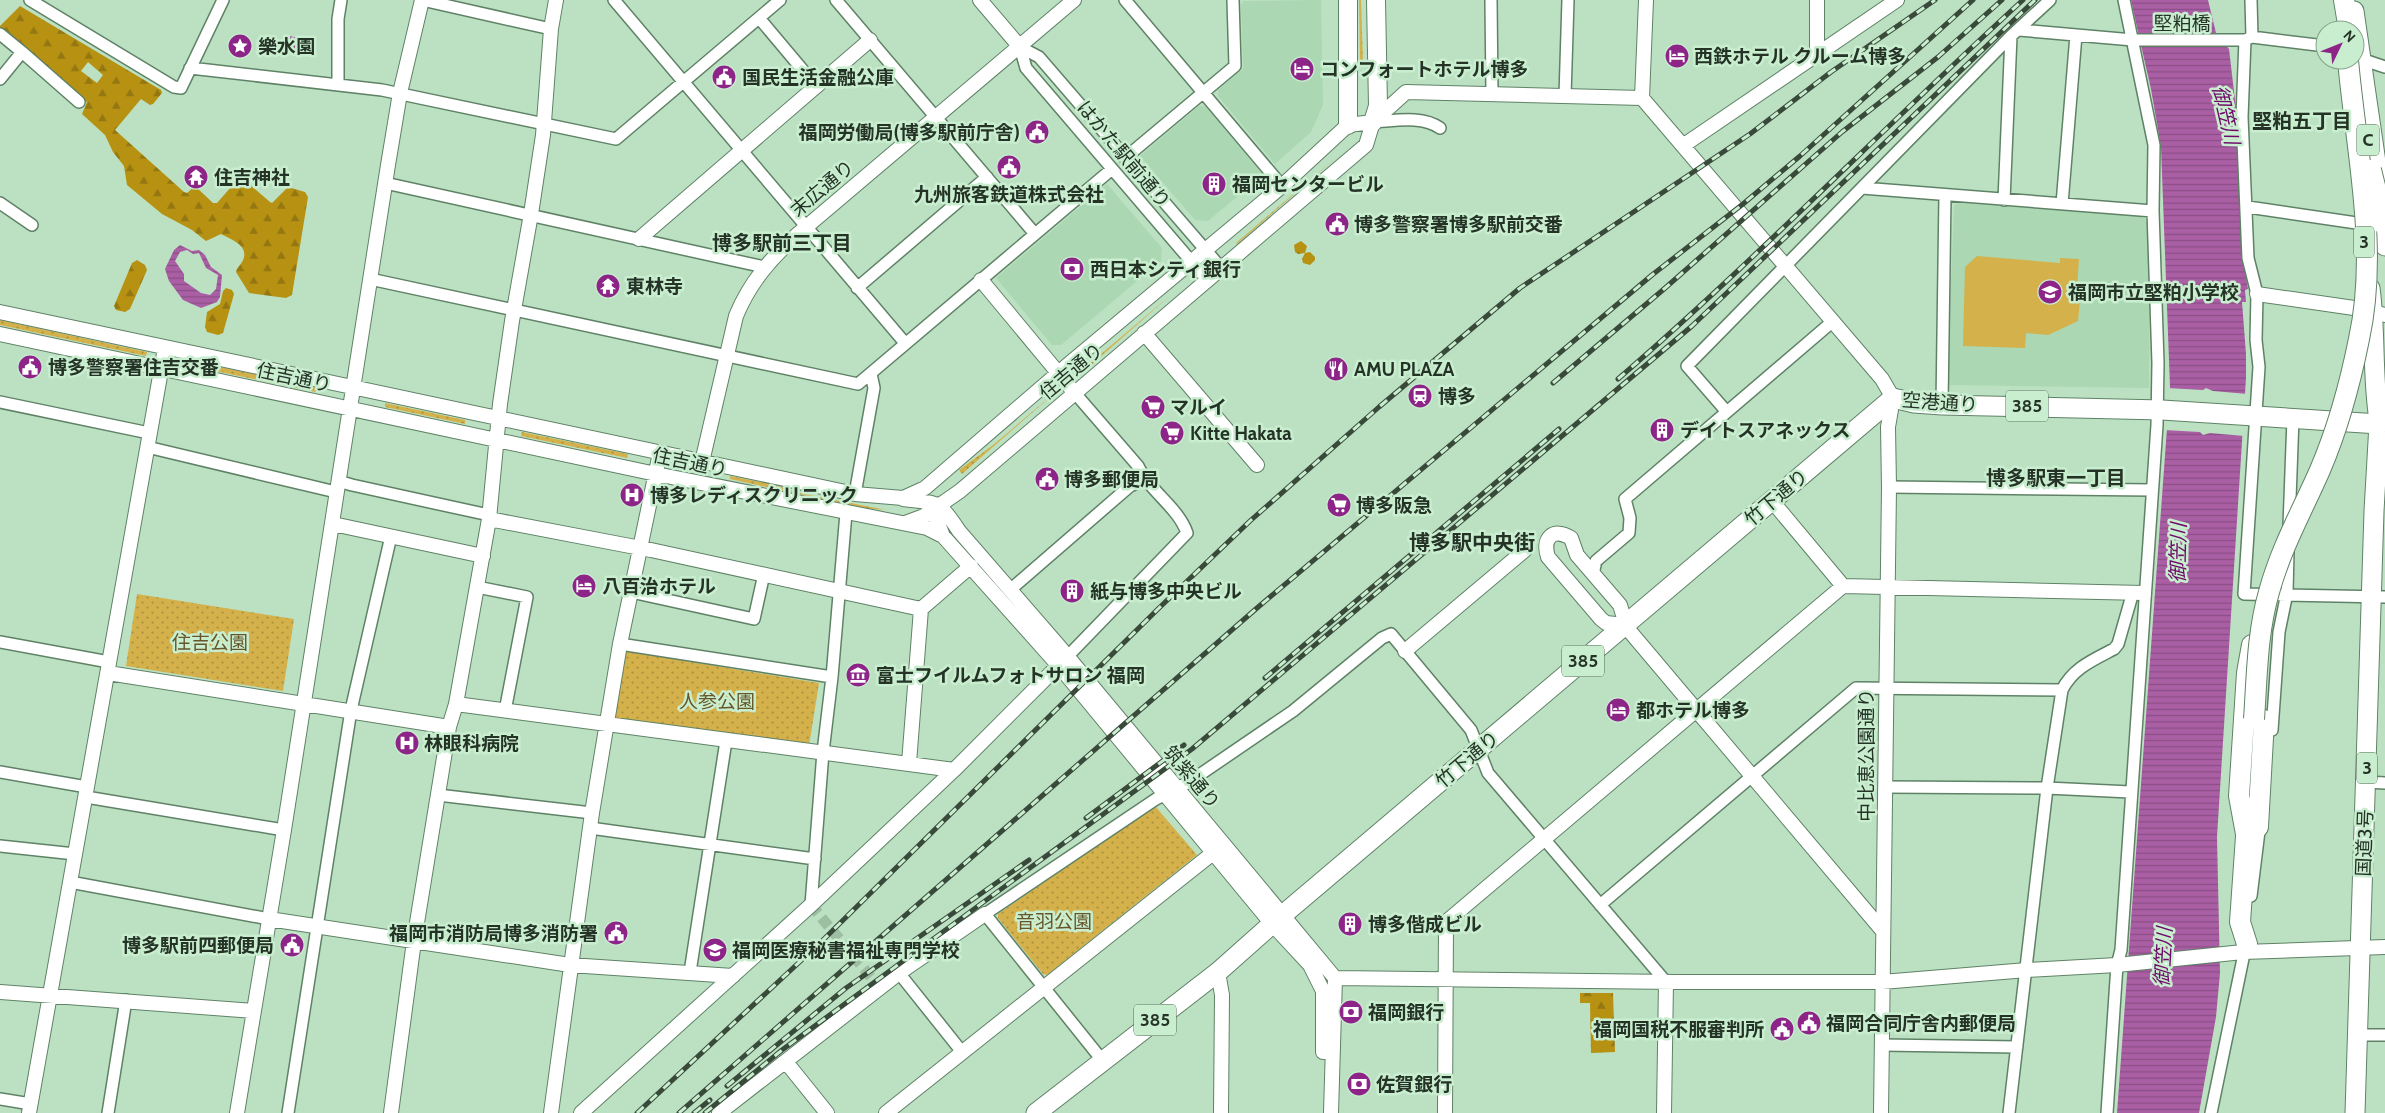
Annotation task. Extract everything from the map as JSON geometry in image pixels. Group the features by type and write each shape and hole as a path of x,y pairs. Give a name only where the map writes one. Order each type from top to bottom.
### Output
{"highway":[{"path":"2336,0 2338,20"},
{"path":"2343,0 2346,20"},
{"name":"国道3号","path":"2352,0 2352,20"},
{"path":"2245,948 2240,922 2252,830 2260,635 2278,594 2288,536 2321,468 2342,409 2360,337 2366,249 2353,70"},
{"path":"2252,830 2259,800 2270,635 2278,595 2296,540 2330,472 2353,409 2367,337 2371,294 2370,248 2353,70"},
{"name":"国道3号","path":"2353,70 2361,223 2379,314 2374,388 2383,424"},
{"name":"C","path":"2354,70 2385,229"},
{"name":"空港通り","path":"1893,398 1914,403 2160,410 2383,424"},
{"name":"竹下通り","path":"1036,1113 1218,972 1277,919 1893,398"},
{"name":"国道3号","path":"2355,1113 2366,782 2378,597 2385,404"}],"main road":[{"path":"1348,0 1348,125"},
{"path":"1373,122 1378,106 1376,0"}],"street":[{"path":"30,0 174,87 181,88 223,0"},
{"path":"338,85 338,19 341,0"},
{"path":"237,1113 284,830 385,183 400,93 422,0 551,30"},
{"path":"390,1113 414,941 449,727 456,704 489,517 514,310 544,124 551,30 556,0"},
{"path":"190,68 400,93 616,139 780,0"},
{"path":"836,0 1035,234"},
{"name":"はかた駅前通り","path":"980,0 1020,46 1038,57 1222,270"},
{"path":"1125,158 1235,66 1233,0"},
{"path":"1491,0 1492,94"},
{"path":"1565,96 1568,0"},
{"path":"1373,122 1406,92 1642,98 1646,0"},
{"path":"1817,0 1817,55"},
{"path":"1684,146 1896,0"},
{"path":"1726,411 1687,366 2015,33 2050,0"},
{"path":"2107,1113 2117,966 2121,950 2139,592 2160,410 2153,211 2154,145 2124,0"},
{"path":"2251,0 2242,117 2248,207 2248,258 2257,294 2256,340 2259,367 2244,594 2378,597"},
{"name":"末広通り","path":"702,462 725,355 736,316 743,300 764,267 806,226 1020,46 1069,1"},
{"path":"1129,1 1282,186"},
{"path":"621,2 683,82 905,343"},
{"path":"759,18 817,87"},
{"path":"2004,200 2015,33"},
{"name":"堅粕橋","path":"2015,33 2076,35 2133,40 2230,40 2249,38 2315,45"},
{"path":"0,34 79,102"},
{"path":"2062,204 2076,35"},
{"path":"639,239 870,40"},
{"name":"はかた駅前通り","path":"1020,46 1026,68 1208,281"},
{"path":"0,79 22,52"},
{"path":"2365,62 2385,67"},
{"name":"空港通り","path":"1642,98 1882,379 1893,398"},
{"path":"1348,125 1422,120 1432,122 1440,128"},
{"name":"住吉通り","path":"0,334 656,474 905,524 960,491 1074,392 1222,270 1366,145 1373,122"},
{"name":"住吉通り","path":"0,312 855,494 903,498 924,488 1282,186 1348,125"},
{"path":"370,279 858,384 1112,169"},
{"path":"857,288 987,177"},
{"path":"385,183 764,267"},
{"path":"1862,188 2153,211"},
{"path":"1942,404 1945,195"},
{"path":"0,203 32,225"},
{"path":"2248,207 2361,223 2385,229"},
{"path":"581,1113 811,905 954,770 1063,662 1187,534 1183,522 1145,480 1138,466 1058,374 981,280"},
{"path":"2257,294 2379,314"},
{"path":"1593,574 1596,561 1629,533 1630,518 1625,499 1832,322"},
{"path":"1144,333 1257,465"},
{"path":"0,1099 30,1108 165,348"},
{"path":"855,494 874,388 871,374"},
{"name":"中比恵公園通り","path":"1881,1113 1889,486 1888,427 1893,398"},
{"path":"0,402 149,433"},
{"path":"2278,594 2293,418"},
{"path":"147,448 337,486 352,485 489,517 839,589 921,609"},
{"path":"551,1113 592,813 620,644 660,453"},
{"path":"903,498 934,505 934,482 941,473"},
{"path":"1011,589 1130,486 1145,480"},
{"path":"1889,486 2152,490"},
{"path":"955,524 949,509 960,491"},
{"path":"1772,501 1843,586"},
{"name":"筑紫通り","path":"934,505 955,524 1011,589 1063,662"},
{"name":"筑紫通り","path":"934,505 943,536 1063,662 1277,919 1310,965 1323,991 1324,1113"},
{"path":"811,905 823,752 832,677 846,513"},
{"path":"332,524 483,556"},
{"path":"905,524 927,528 943,536"},
{"path":"1625,624 1606,623 1601,619 1548,557 1545,548 1547,539 1554,534 1563,532 1571,538 1577,555 1620,605 1625,624 1882,930"},
{"path":"288,1113 350,710 391,536"},
{"path":"1405,651 1525,550"},
{"path":"909,763 921,609 970,566"},
{"path":"631,592 754,619 764,574"},
{"path":"1444,1113 1446,922 1843,586 2139,592"},
{"path":"477,587 527,597 505,710"},
{"path":"2009,1113 2047,788 2062,690 2067,680 2078,668 2114,649 2118,644 2139,592"},
{"path":"719,1113 899,973 1170,790 1189,782 1293,711 1382,638 1391,634 1471,730 1486,770 1666,982 1664,1113"},
{"path":"0,642 108,668 449,727"},
{"path":"620,644 832,677"},
{"path":"1600,905 1856,688 2062,690"},
{"path":"456,704 954,770"},
{"path":"690,972 726,741"},
{"path":"0,772 86,792 284,830"},
{"path":"2366,782 2385,783"},
{"path":"1885,787 2047,788 2130,792"},
{"name":"筑紫通り","path":"1170,790 1213,852 1335,978"},
{"path":"438,795 592,813"},
{"path":"590,828 815,859"},
{"path":"2211,1113 2231,1027 2245,948 2252,830"},
{"path":"0,846 75,854"},
{"path":"886,1113 1213,852"},
{"path":"70,882 269,919 570,965 733,976"},
{"path":"985,914 1102,1060"},
{"path":"1331,1113 1335,978 1666,982 1882,982 2026,970 2117,966 2245,948 2385,947"},
{"path":"1218,972 1222,995 1221,1113"},
{"path":"899,973 962,1052"},
{"path":"0,992 51,994 254,1010"},
{"path":"108,1113 126,1000"},
{"path":"2358,1035 2385,1034"},
{"path":"1882,1046 2017,1047"},
{"path":"786,1062 827,1113"}],"shaded area":[{"path":"1321,0 1323,105 1311,132 1275,164 1218,96 1218,90 1243,69 1241,4 1244,1"},
{"path":"1199,106 1205,106 1263,175 1208,221 1195,220 1140,156"},
{"name":"西日本シティ銀行","path":"1107,184 1162,248 1161,261 1061,345 1052,345 996,278"},
{"name":"福岡市立堅粕小学校","path":"1961,200 2139,215 2150,223 2149,388 1947,385 1954,206"}],"green space":[{"path":"1359,0 1361,0 1363,63 1360,63"},
{"path":"20,6 161,90 162,93 153,104 150,105 141,99 115,130 184,192 187,193 195,186 213,203 217,203 238,179 243,179 272,203 288,187 305,192 308,197 292,295 286,298 249,293 236,272 244,256 244,252 239,244 221,234 206,241 192,230 162,214 127,185 124,166 113,152 105,135 82,114 87,102 0,29 0,26","holes":["88,62 103,75 97,83 81,71"]},
{"path":"1339,155 1237,244 1236,243"},
{"path":"1301,241 1307,246 1305,253 1298,254 1295,252 1294,245"},
{"path":"1310,252 1315,257 1315,260 1310,265 1303,263 1302,259 1305,253"},
{"path":"1977,256 2060,263 2060,258 2079,259 2077,289 2081,290 2078,321 2048,335 2026,333 2025,348 1963,346 1965,267"},
{"path":"137,260 145,265 147,270 130,309 125,312 116,310 114,306 132,263"},
{"path":"226,288 232,290 234,294 223,333 218,335 207,332 205,327 207,312 220,304 223,291"},
{"path":"1172,294 1082,373 1081,371"},
{"path":"0,320 147,352 146,356 0,325"},
{"path":"178,358 316,387 316,392 177,363"},
{"path":"1057,391 962,474 959,470 993,445"},
{"path":"385,403 465,420 465,424 385,407"},
{"path":"522,432 628,454 627,458 521,436"},
{"path":"730,476 776,485 795,492 886,510 862,508 730,479"},
{"name":"住吉公園","path":"137,594 294,619 283,691 126,666"},
{"name":"人参公園","path":"626,651 819,683 808,752 615,720"},
{"name":"音羽公園","path":"1155,806 1197,855 1047,975 1043,974 998,918 998,914"},
{"path":"1580,993 1613,993 1615,1052 1591,1053 1590,1003 1580,1003"}],"water":[{"name":"御笠川","path":"2131,0 2208,0 2216,33 2229,49 2237,117 2243,258 2248,289 2245,290 2246,302 2242,302 2246,378 2217,837 2220,973 2216,1017 2199,1113 2117,1113 2170,387 2161,147 2151,89"},
{"path":"290,36 309,41 309,45 298,52 282,54 280,47 284,45 285,38"},
{"path":"180,245 192,251 199,250 205,255 211,267 222,275 220,297 217,302 201,308 183,300 169,281 165,269 174,250","holes":["187,250 193,254 199,253 206,268 218,275 216,289 210,295 201,293 184,281 184,274 175,261 180,252"]}],"pier":[{"path":"2167,388 2203,390 2206,388 2213,391 2248,394 2244,436 2210,433 2203,435 2200,432 2164,430"}],"tunnel":[{"path":"811,905 880,988"}],"railway":[{"path":"637,1113 821,942 1158,609 1250,521 1379,407 1520,288 1750,134 1831,72 1935,0"},
{"path":"679,1113 1257,608 1652,275 1743,204 1800,156 1973,0"},
{"path":"1553,383 1664,289 1842,132 1938,57 2002,0"},
{"path":"1618,379 1772,239 2023,0"},
{"path":"705,1113 782,1050 1192,749 1692,326 2035,0"},
{"path":"1265,678 1559,429"},
{"path":"1086,818 1184,745"},
{"path":"727,1086 846,988 1029,860"},
{"path":"694,1113 710,1100"}],"place":[{"name":"樂水園","path":"240,46"},
{"name":"西鉄ホテル クルーム博多","path":"1677,56"},
{"name":"コンフォートホテル博多","path":"1302,69"},
{"name":"国民生活金融公庫","path":"724,77"},
{"name":"福岡労働局(博多駅前庁舎)","path":"1037,132"},
{"name":"九州旅客鉄道株式会社","path":"1009,167"},
{"name":"住吉神社","path":"196,177"},
{"name":"福岡センタービル","path":"1214,184"},
{"name":"博多警察署博多駅前交番","path":"1337,224"},
{"name":"西日本シティ銀行","path":"1072,269"},
{"name":"東林寺","path":"608,286"},
{"name":"福岡市立堅粕小学校","path":"2050,292"},
{"name":"博多警察署住吉交番","path":"30,367"},
{"name":"AMU PLAZA","path":"1336,369"},
{"name":"博多","path":"1420,396"},
{"name":"マルイ","path":"1153,407"},
{"name":"デイトスアネックス","path":"1662,430"},
{"name":"Kitte Hakata","path":"1172,433"},
{"name":"博多郵便局","path":"1047,479"},
{"name":"博多レディスクリニック","path":"632,495"},
{"name":"博多阪急","path":"1339,505"},
{"name":"八百治ホテル","path":"584,586"},
{"name":"紙与博多中央ビル","path":"1072,591"},
{"name":"富士フイルムフォトサロン 福岡","path":"858,675"},
{"name":"都ホテル博多","path":"1618,710"},
{"name":"林眼科病院","path":"407,743"},
{"name":"博多偕成ビル","path":"1350,924"},
{"name":"福岡市消防局博多消防署","path":"616,933"},
{"name":"博多駅前四郵便局","path":"292,945"},
{"name":"福岡医療秘書福祉専門学校","path":"715,950"},
{"name":"福岡銀行","path":"1351,1012"},
{"name":"福岡合同庁舎内郵便局","path":"1809,1023"},
{"name":"福岡国税不服審判所","path":"1782,1029"},
{"name":"佐賀銀行","path":"1359,1084"}],"district":[{"name":"堅粕五丁目","path":"2302,121"},
{"name":"博多駅前三丁目","path":"782,243"},
{"name":"博多駅東一丁目","path":"2056,478"},
{"name":"博多駅中央街","path":"1472,543"}]}
